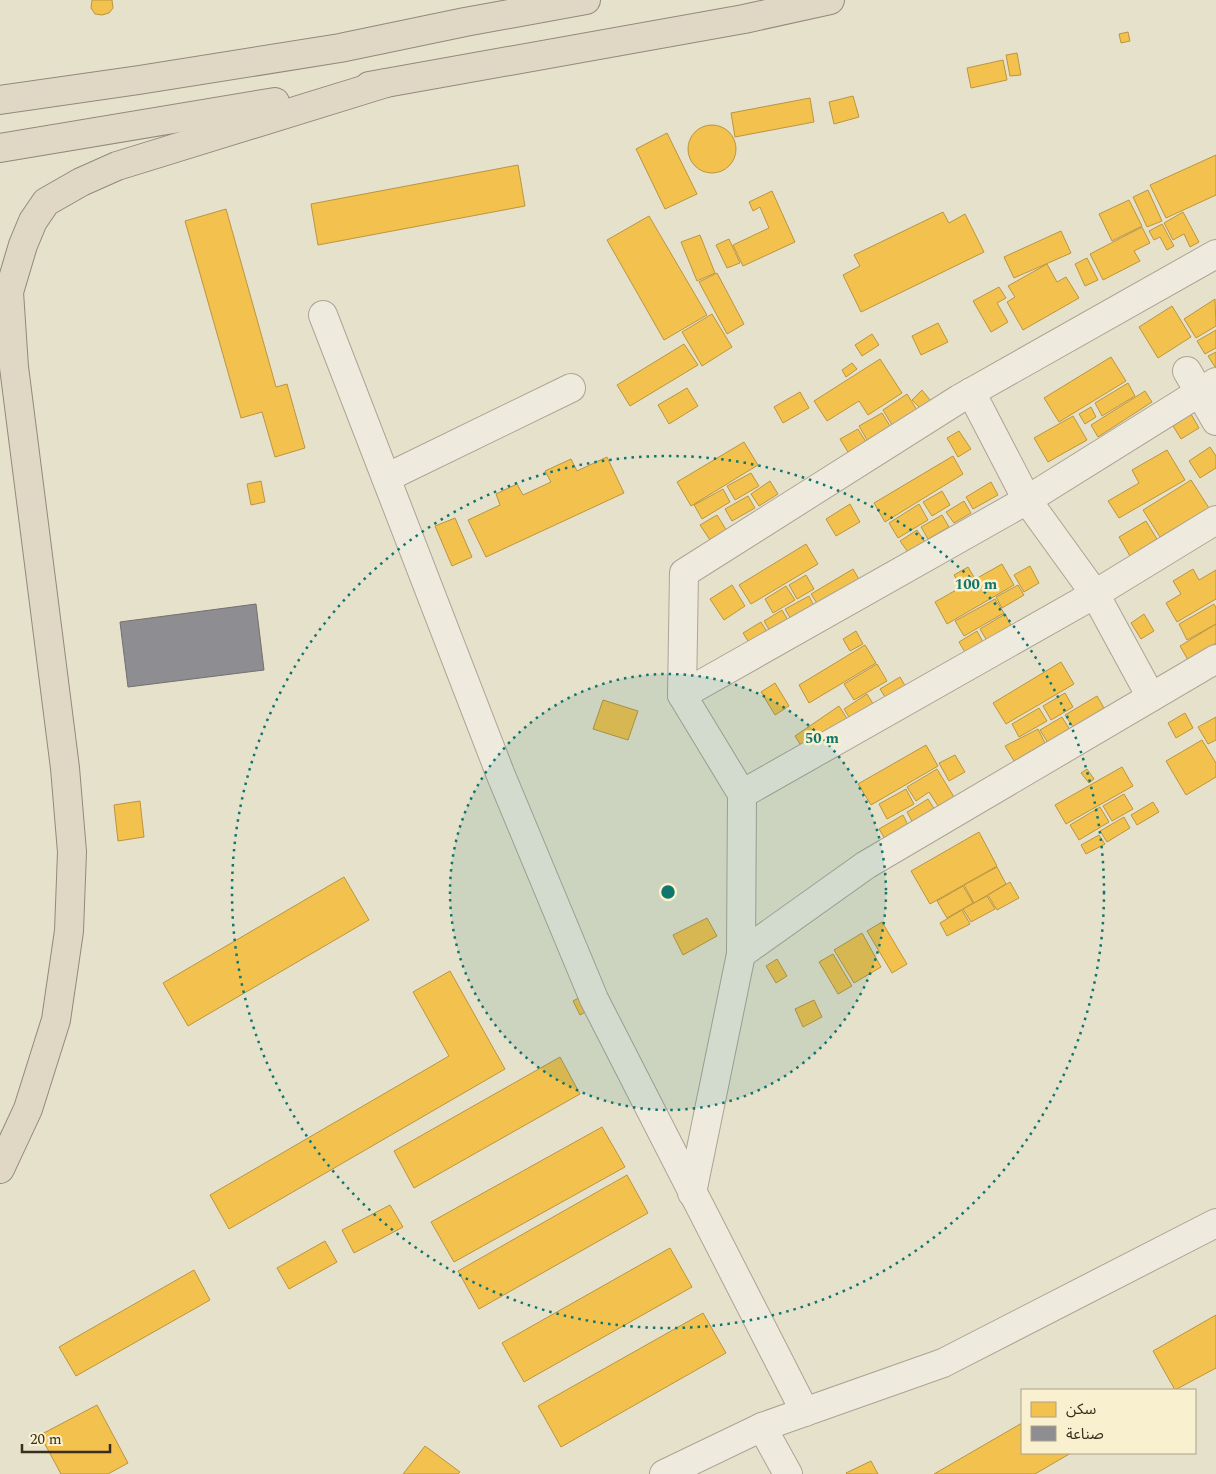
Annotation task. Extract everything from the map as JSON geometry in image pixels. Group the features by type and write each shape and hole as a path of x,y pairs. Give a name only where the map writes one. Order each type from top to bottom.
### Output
{"highway":[{"path":"465,22 523,0"},
{"path":"0,100 340,48 465,22 586,0"},
{"path":"0,148 386,83 744,19 830,0"},
{"path":"0,1170 28,1109 56,1020 69,931 72,852 61,738 14,367 9,292 23,245 33,220 46,202 81,182 117,166 386,83"}],"street":[{"path":"692,1193 741,954 742,794 682,695 684,573 971,392 1216,254"},
{"path":"323,315 500,773 594,999 804,1412"},
{"path":"682,695 1027,500 1201,382 1216,420"},
{"path":"386,478 571,388"},
{"path":"971,392 1027,500 1095,594 1151,697"},
{"path":"742,794 1095,594 1216,520"},
{"path":"741,954 866,865 1216,659"},
{"path":"664,1474 762,1427 943,1363 1216,1224"},
{"path":"762,1427 788,1474"}],"building: سكن":[{"path":"92,0 112,0 113,8 109,13 95,14 91,8"},
{"path":"1128,32 1130,41 1121,43 1119,34"},
{"path":"1017,53 1021,75 1010,76 1006,55"},
{"path":"1003,60 1007,80 971,88 967,68"},
{"path":"853,96 859,117 834,124 829,102"},
{"path":"810,98 814,122 735,137 731,113"},
{"path":"712,125 721,127 729,132 734,140 736,149 734,158 729,166 721,171 712,173 703,171 695,166 690,158 688,149 690,140 695,132 703,127"},
{"path":"667,133 697,194 665,209 636,149"},
{"path":"1216,155 1216,195 1166,218 1150,185"},
{"path":"518,165 525,206 318,245 311,204"},
{"path":"1148,190 1162,221 1147,227 1133,197"},
{"path":"772,191 795,242 743,266 733,245 769,228 760,207 753,211 749,202"},
{"path":"1129,200 1142,226 1112,241 1099,214"},
{"path":"226,209 276,387 287,384 305,448 275,457 262,412 241,418 185,221"},
{"path":"943,212 949,223 965,214 984,252 861,312 843,275 860,266 854,255"},
{"path":"1183,212 1199,242 1190,247 1184,234 1173,240 1164,223"},
{"path":"649,216 707,315 664,340 607,240"},
{"path":"1162,224 1174,246 1167,250 1160,237 1154,240 1149,231"},
{"path":"1142,227 1150,243 1134,251 1140,261 1103,280 1090,254"},
{"path":"1061,231 1071,253 1014,278 1004,257"},
{"path":"700,235 715,273 697,281 681,242"},
{"path":"729,239 740,263 727,268 716,245"},
{"path":"1087,258 1098,280 1085,286 1075,264"},
{"path":"1047,264 1057,282 1066,277 1079,298 1023,330 1007,302 1015,297 1008,286"},
{"path":"717,273 744,324 727,334 699,282"},
{"path":"999,287 1006,298 997,303 1008,322 991,332 973,301"},
{"path":"1215,299 1216,326 1196,338 1184,319"},
{"path":"1172,306 1191,337 1158,358 1139,327"},
{"path":"712,314 732,347 702,366 682,332"},
{"path":"938,323 948,342 921,355 912,336"},
{"path":"1216,330 1216,348 1205,354 1197,341"},
{"path":"872,334 879,345 862,356 855,345"},
{"path":"684,344 698,365 630,406 617,385"},
{"path":"1216,352 1216,367 1215,367 1208,356"},
{"path":"1111,357 1126,381 1059,422 1044,398"},
{"path":"880,359 902,393 868,415 859,401 827,421 814,401"},
{"path":"852,363 857,369 846,377 842,370"},
{"path":"1128,383 1135,396 1102,416 1095,403"},
{"path":"687,388 698,406 669,424 658,405"},
{"path":"922,390 930,400 921,409 912,400"},
{"path":"1145,391 1152,402 1098,437 1091,425"},
{"path":"800,392 809,408 783,423 774,407"},
{"path":"907,394 917,410 892,425 883,410"},
{"path":"1091,407 1096,417 1085,424 1079,414"},
{"path":"882,413 890,426 867,440 859,426"},
{"path":"1191,414 1199,428 1181,439 1173,426"},
{"path":"1073,416 1087,440 1048,462 1034,438"},
{"path":"858,429 866,442 848,452 840,439"},
{"path":"959,431 971,449 958,457 947,438"},
{"path":"744,442 758,465 691,506 677,482"},
{"path":"1210,447 1216,456 1216,468 1200,478 1189,461"},
{"path":"1167,450 1185,480 1119,518 1108,501 1139,483 1132,470"},
{"path":"953,456 963,474 885,522 874,503"},
{"path":"607,457 624,493 486,557 468,520 500,505 496,494 517,484 523,495 551,482 545,471 571,459 577,471"},
{"path":"751,473 759,486 735,500 727,486"},
{"path":"1191,480 1209,508 1160,537 1143,510"},
{"path":"261,481 265,502 251,505 247,484"},
{"path":"770,481 778,494 759,506 751,494"},
{"path":"991,482 998,495 973,509 966,497"},
{"path":"723,489 730,502 702,519 694,505"},
{"path":"942,491 950,505 932,516 923,502"},
{"path":"748,496 755,508 732,521 725,509"},
{"path":"964,501 971,513 954,523 946,512"},
{"path":"850,504 860,522 836,536 826,519"},
{"path":"919,504 928,520 898,538 889,523"},
{"path":"717,515 730,536 714,546 700,525"},
{"path":"942,515 949,527 928,539 921,527"},
{"path":"455,518 472,557 452,566 435,526"},
{"path":"1146,521 1157,539 1130,556 1119,537"},
{"path":"917,530 925,542 908,552 900,541"},
{"path":"806,544 818,564 751,604 739,585"},
{"path":"1002,564 1014,585 947,624 935,602"},
{"path":"1030,566 1039,583 1024,592 1014,575"},
{"path":"968,567 974,577 960,585 954,575"},
{"path":"853,569 860,581 818,605 811,594"},
{"path":"1193,569 1199,580 1216,570 1216,599 1177,622 1166,603 1181,594 1173,581"},
{"path":"806,575 814,589 797,599 789,585"},
{"path":"732,585 745,606 724,620 710,599"},
{"path":"1018,585 1024,595 1002,608 996,597"},
{"path":"786,586 795,600 773,613 765,599"},
{"path":"809,596 815,608 792,621 785,609"},
{"path":"995,599 1004,613 964,636 955,621"},
{"path":"1214,604 1216,608 1216,624 1187,640 1179,624"},
{"path":"782,610 789,622 771,633 764,621"},
{"path":"1005,614 1012,627 987,641 980,629"},
{"path":"1144,614 1154,631 1141,639 1131,623"},
{"path":"761,622 769,635 751,646 743,633"},
{"path":"1216,624 1216,643 1188,660 1180,646"},
{"path":"856,631 863,644 850,651 843,639"},
{"path":"977,631 984,644 966,654 959,642"},
{"path":"865,645 876,663 809,703 799,685"},
{"path":"1061,662 1074,684 1006,724 993,703"},
{"path":"877,664 887,681 854,700 844,684"},
{"path":"900,677 907,689 887,700 880,689"},
{"path":"775,683 789,706 775,715 761,692"},
{"path":"1065,693 1073,707 1051,720 1043,706"},
{"path":"867,694 875,707 852,722 844,709"},
{"path":"1097,696 1104,708 1073,727 1065,715"},
{"path":"603,700 638,711 628,740 593,729"},
{"path":"839,706 850,723 805,752 795,736"},
{"path":"1039,708 1047,721 1019,737 1012,724"},
{"path":"1185,713 1193,728 1176,738 1168,723"},
{"path":"1062,717 1070,730 1048,743 1040,730"},
{"path":"1216,717 1216,740 1208,744 1198,727"},
{"path":"1038,729 1045,743 1014,761 1005,746"},
{"path":"1202,740 1216,763 1216,777 1186,795 1166,761"},
{"path":"926,745 938,766 871,805 858,784"},
{"path":"955,755 965,772 949,781 939,763"},
{"path":"1122,767 1133,786 1066,824 1055,805"},
{"path":"937,769 954,797 938,806 929,792 916,801 907,787"},
{"path":"1087,769 1094,779 1089,783 1081,773"},
{"path":"906,789 914,804 887,819 879,804"},
{"path":"1124,794 1133,809 1112,821 1103,806"},
{"path":"928,799 935,810 913,823 907,812"},
{"path":"140,801 144,837 118,841 114,805"},
{"path":"1153,802 1159,812 1137,825 1131,815"},
{"path":"1100,807 1109,822 1079,840 1070,825"},
{"path":"903,815 908,825 885,839 879,829"},
{"path":"1124,817 1130,828 1107,842 1100,831"},
{"path":"979,832 997,866 930,904 911,871"},
{"path":"1099,835 1105,844 1086,854 1081,845"},
{"path":"997,867 1006,884 974,903 964,885"},
{"path":"344,877 369,920 188,1026 163,983"},
{"path":"1010,882 1019,898 997,910 988,895"},
{"path":"963,886 973,903 947,918 937,901"},
{"path":"987,896 995,909 971,922 963,909"},
{"path":"962,910 970,924 947,936 940,923"},
{"path":"707,918 717,936 683,955 673,935"},
{"path":"882,922 907,964 892,973 867,931"},
{"path":"862,933 881,967 854,983 834,950"},
{"path":"833,954 852,986 838,994 819,962"},
{"path":"777,959 787,976 776,983 766,966"},
{"path":"450,971 505,1069 229,1229 210,1195 449,1056 413,992"},
{"path":"582,996 589,1010 580,1015 573,1001"},
{"path":"814,1000 822,1017 803,1027 795,1009"},
{"path":"560,1057 580,1094 414,1188 394,1151"},
{"path":"602,1127 625,1167 454,1262 431,1222"},
{"path":"627,1175 648,1213 479,1309 458,1271"},
{"path":"390,1205 403,1227 354,1253 342,1230"},
{"path":"325,1241 337,1262 289,1289 277,1268"},
{"path":"670,1248 692,1287 524,1382 502,1343"},
{"path":"194,1270 210,1300 76,1376 59,1347"},
{"path":"703,1313 726,1353 561,1447 538,1406"},
{"path":"1216,1315 1216,1368 1174,1389 1153,1351"},
{"path":"97,1405 128,1463 108,1474 61,1474 40,1435"},
{"path":"1021,1424 1021,1454 1069,1454 1035,1474 934,1474"},
{"path":"425,1446 460,1472 458,1474 403,1474"},
{"path":"871,1461 878,1474 846,1473"}],"building: صناعة":[{"path":"256,604 264,670 128,687 120,622"}]}
